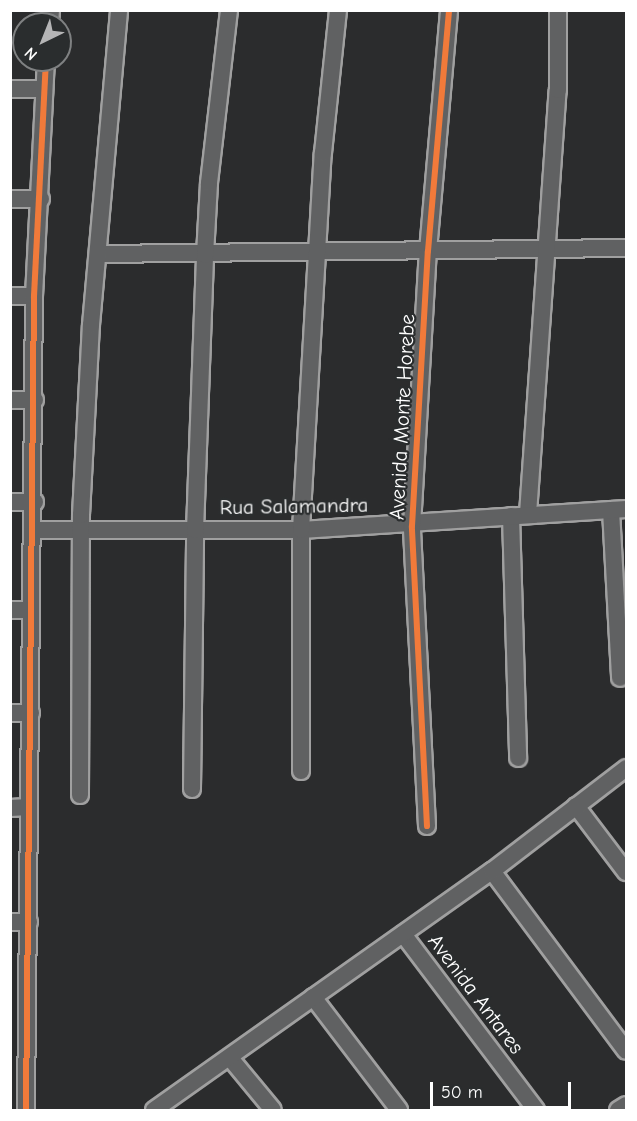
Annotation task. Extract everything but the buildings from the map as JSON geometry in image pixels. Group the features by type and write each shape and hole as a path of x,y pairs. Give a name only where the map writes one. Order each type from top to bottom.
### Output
{"street":[{"path":"81,795 86,400 119,10"},
{"path":"192,789 195,530 205,255 209,183 229,10"},
{"path":"301,771 301,530 317,253 338,10"},
{"name":"Avenida Monte Horebe","path":"427,826 412,526 428,251 449,10"},
{"path":"528,514 558,90 558,10"},
{"path":"26,1110 19,1017 29,922 30,610 35,502 34,296 41,199 45,72"},
{"path":"10,89 44,89"},
{"path":"10,199 41,199"},
{"path":"99,254 205,255 548,247 627,248"},
{"path":"10,296 34,296"},
{"path":"10,399 35,400"},
{"path":"10,502 35,502"},
{"path":"619,510 620,678"},
{"name":"Rua Salamandra","path":"33,530 83,532 301,530 412,526 528,514 619,510"},
{"path":"511,516 518,758"},
{"path":"10,610 30,610"},
{"path":"10,713 31,713"},
{"path":"154,1110 492,871 627,768"},
{"path":"576,806 627,872"},
{"path":"10,808 29,807"},
{"path":"492,871 627,1051"},
{"path":"10,922 29,922"},
{"name":"Avenida Antares","path":"403,934 536,1110"},
{"path":"313,997 399,1110"},
{"path":"230,1058 273,1110"},
{"path":"618,1110 627,1105"}],"cycle path":[{"path":"427,826 412,526 428,251 449,10"},
{"path":"26,1110 34,296 45,72"}]}
